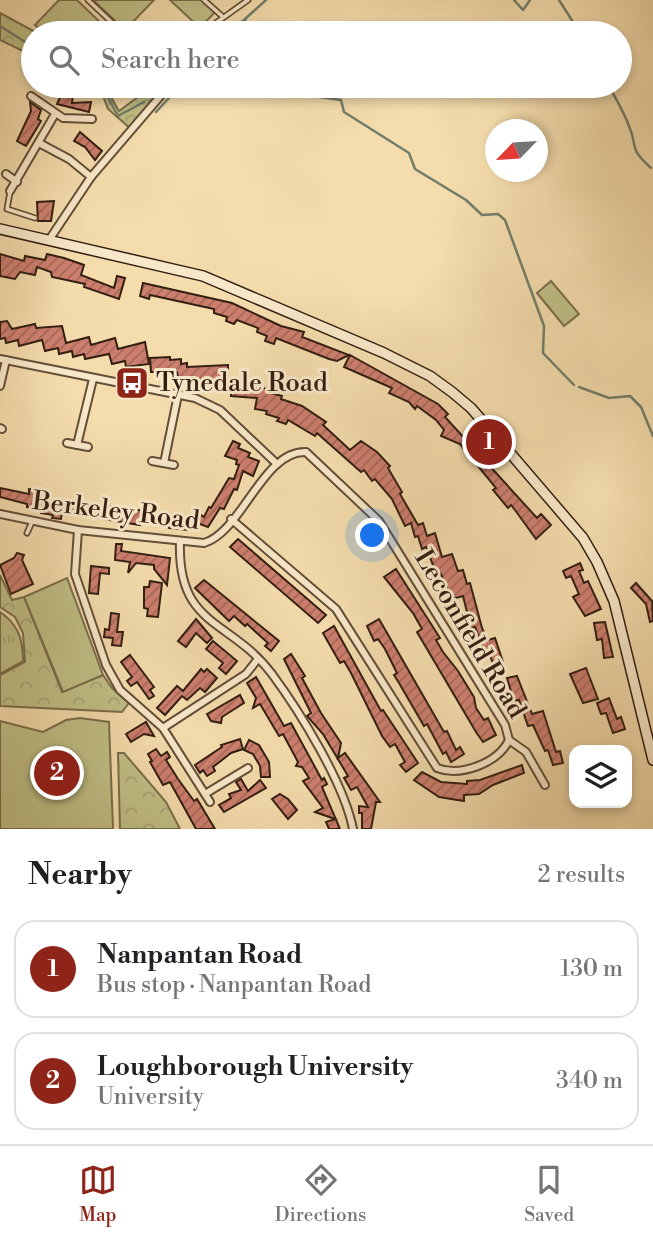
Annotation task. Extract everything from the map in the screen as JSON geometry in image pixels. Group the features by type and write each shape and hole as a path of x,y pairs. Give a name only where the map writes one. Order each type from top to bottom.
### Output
{"street":[{"path":"34,98 55,114 69,120 92,119"},
{"path":"49,240 91,177 159,98"},
{"path":"10,191 55,114"},
{"path":"39,143 69,159 91,177"},
{"path":"6,174 17,182"},
{"path":"0,229 203,276 396,358 430,376 471,408 570,523 597,562 614,601 653,760"},
{"path":"0,386 3,359 195,398 220,410 277,464"},
{"path":"77,445 93,379"},
{"path":"164,463 178,395"},
{"path":"67,443 88,447"},
{"name":"Leconfield Road","path":"277,464 291,453 306,452 369,508 498,713 509,740 526,752 544,782 535,784"},
{"path":"152,461 174,465"},
{"name":"Berkeley Road","path":"0,514 78,530 180,541 211,541 277,464"},
{"path":"231,519 326,598 341,615 437,768 452,772 492,760 509,740"},
{"path":"78,530 75,574 106,666 120,690 163,728 210,802"},
{"path":"180,541 181,579 191,600 270,672 338,784 350,808 353,829"},
{"path":"163,728 246,674 257,660"},
{"path":"205,794 248,768"},
{"path":"227,770 232,778"}],"lane":[{"path":"88,0 110,21"},
{"path":"204,0 222,16"},
{"path":"218,21 248,0"},
{"path":"10,191 7,209 34,218"},
{"path":"27,533 32,522"}],"green space":[{"path":"59,0 77,0 99,21 39,21"},
{"path":"93,0 154,0 134,21 115,21"},
{"path":"170,0 202,0 215,12 207,21 192,21"},
{"path":"0,13 21,24 21,50 0,40"},
{"path":"104,98 112,98 119,111 137,98 158,98 131,129 108,109"},
{"path":"551,281 579,314 564,326 537,293"},
{"path":"0,575 12,600 24,597 62,692 103,675 112,688 129,703 122,712 0,706 0,675 25,662 23,633 15,617 0,607"},
{"path":"67,578 103,675 63,692 24,597"},
{"path":"0,612 18,633 23,661 0,674"},
{"path":"80,718 109,722 113,829 0,829 0,721 43,732 66,720"},
{"path":"118,753 124,753 166,802 180,829 120,829"}],"building":[{"path":"60,98 73,98 72,103 91,102 89,112 57,104"},
{"path":"30,102 41,110 38,119 41,121 26,146 17,141 31,111"},
{"path":"80,132 102,151 95,160 85,147 74,141"},
{"path":"54,201 51,221 38,221 37,202"},
{"path":"0,254 24,261 25,256 45,260 47,254 64,258 84,265 81,275 114,288 117,276 125,278 119,299 84,287 85,284 52,277 51,272 37,267 35,275 20,272 15,279 0,276"},
{"path":"143,283 232,303 281,326 304,332 302,337 349,355 337,361 276,338 274,344 265,341 267,336 257,332 258,328 237,320 234,324 226,321 227,317 214,313 214,309 150,295 149,299 140,296"},
{"path":"7,321 12,329 35,324 36,328 62,326 66,343 89,337 91,345 115,338 118,349 145,342 149,364 126,367 125,361 112,364 109,354 85,359 84,354 73,357 72,351 59,354 58,348 45,351 42,340 19,346 18,340 6,343 5,338 0,339 0,322"},
{"path":"350,355 438,404 448,414 445,417 537,518 541,514 551,525 536,539 511,505 508,508 493,490 496,488 460,444 441,436 444,430 436,420 417,406 415,409 409,402 389,393 392,388 344,367"},
{"path":"170,357 170,360 181,359 181,364 187,363 187,367 228,365 228,381 256,384 256,387 268,389 267,392 302,406 326,422 323,425 350,450 361,441 377,452 390,466 388,468 402,492 400,494 418,525 423,523 427,536 435,533 442,557 452,554 458,571 463,570 467,584 470,583 482,628 488,640 495,638 503,662 493,664 489,652 485,653 475,627 471,628 463,596 452,599 440,572 436,573 426,547 422,549 418,536 415,537 411,523 405,526 392,499 375,479 372,481 364,470 361,472 317,433 315,436 288,420 286,424 277,421 279,418 266,414 267,411 255,409 257,398 231,396 231,390 219,390 219,384 206,386 205,380 178,378 177,372 151,372 150,358"},
{"path":"233,441 240,444 238,448 250,453 248,457 259,461 253,476 243,471 237,490 234,489 224,509 220,508 208,527 197,523 201,515 204,517 209,507 211,508 229,478 234,479 239,465 236,464 237,460 225,456"},
{"path":"0,488 29,494 29,489 38,490 37,497 50,498 49,502 102,507 103,501 109,502 108,506 168,514 190,519 188,530 169,528 170,524 141,521 140,525 62,512 61,519 52,518 53,515 41,513 42,509 27,507 27,504 0,497"},
{"path":"238,539 326,615 318,623 230,547"},
{"path":"116,544 122,544 121,551 170,558 167,585 154,569 154,565 136,563 128,573 130,562 115,560"},
{"path":"17,553 24,555 22,560 33,584 11,594 0,565 14,558"},
{"path":"580,563 583,570 579,571 584,583 588,581 601,609 585,616 573,597 579,594 571,576 566,578 563,571"},
{"path":"91,566 109,568 109,574 100,573 98,594 89,593"},
{"path":"396,569 440,638 436,640 443,652 474,697 476,708 484,720 488,718 496,735 483,742 476,732 417,632 422,629 413,613 384,577"},
{"path":"204,580 279,641 271,651 265,646 268,643 247,624 245,626 234,616 229,621 195,588"},
{"path":"150,581 162,583 158,617 147,616 148,609 144,608 144,587 149,587"},
{"path":"636,583 652,601 653,621 650,622 646,604 631,588"},
{"path":"111,613 119,614 117,632 123,632 121,646 112,645 113,638 104,637 105,629 109,630"},
{"path":"196,619 212,638 207,643 196,633 186,647 178,641"},
{"path":"379,619 444,732 447,731 456,750 460,747 464,754 451,762 446,752 443,754 427,724 424,726 394,675 397,673 385,649 378,639 374,641 367,626"},
{"path":"605,622 613,657 604,658 602,639 597,640 594,623"},
{"path":"334,626 381,711 383,710 418,763 406,772 400,765 405,762 395,744 390,747 382,736 351,673 344,661 340,663 323,633"},
{"path":"213,641 237,661 226,674 219,668 223,663 206,649"},
{"path":"291,654 305,676 302,678 321,713 341,743 338,758 345,753 380,802 376,802 371,829 362,829 359,806 368,807 357,787 351,790 344,778 348,776 323,734 307,716 311,713 284,659"},
{"path":"130,655 154,687 150,690 154,696 149,699 137,682 131,686 127,681 132,677 121,662"},
{"path":"586,668 598,699 583,703 570,674"},
{"path":"201,669 204,672 207,669 217,678 205,692 200,688 187,700 182,696 165,715 157,708 177,686 183,691"},
{"path":"517,676 532,714 543,711 556,752 560,751 563,763 553,765 548,750 545,751 533,725 528,726 519,700 514,701 507,678"},
{"path":"256,677 284,726 291,723 322,780 324,778 327,784 322,787 340,829 329,829 326,822 335,819 315,812 323,808 303,781 309,778 302,767 296,766 298,762 283,734 279,736 260,704 253,708 256,698 247,683"},
{"path":"240,695 244,703 222,717 221,723 211,721 207,714"},
{"path":"609,698 617,719 621,717 625,729 613,733 606,713 601,714 597,703"},
{"path":"146,722 154,736 144,734 131,742 126,734"},
{"path":"240,739 243,749 231,753 213,767 215,771 207,776 203,770 200,773 195,765 222,747 221,745"},
{"path":"249,740 259,745 269,762 270,777 261,777 260,766 253,754 244,750"},
{"path":"156,749 161,756 167,752 170,757 166,760 194,801 197,799 215,829 196,829 170,782 163,785 148,754"},
{"path":"522,765 524,773 493,785 479,794 464,795 464,801 439,797 414,780 422,772 441,782 467,784 467,781 480,780"},
{"path":"241,779 248,791 260,780 266,788 224,812 219,805 231,798 229,794 241,790 236,782"},
{"path":"280,794 297,810 288,819 272,799"}],"waterway":[{"path":"245,19 266,0"},
{"path":"514,0 523,10 530,0"},
{"path":"559,0 572,21"},
{"path":"0,26 21,39"},
{"path":"108,98 118,116 144,102"},
{"path":"156,112 169,98"},
{"path":"326,98 341,100 344,112 409,153 415,169 466,200 482,215 498,214 505,220 544,326 543,353 574,385"},
{"path":"616,98 627,121 636,151 651,168"},
{"path":"579,387 609,398 630,396 641,407 653,436"}],"place":[{"name":"Tynedale Road","path":"132,383"},
{"name":"Nanpantan Road","path":"489,442"},
{"name":"Loughborough University","path":"57,773"}]}
